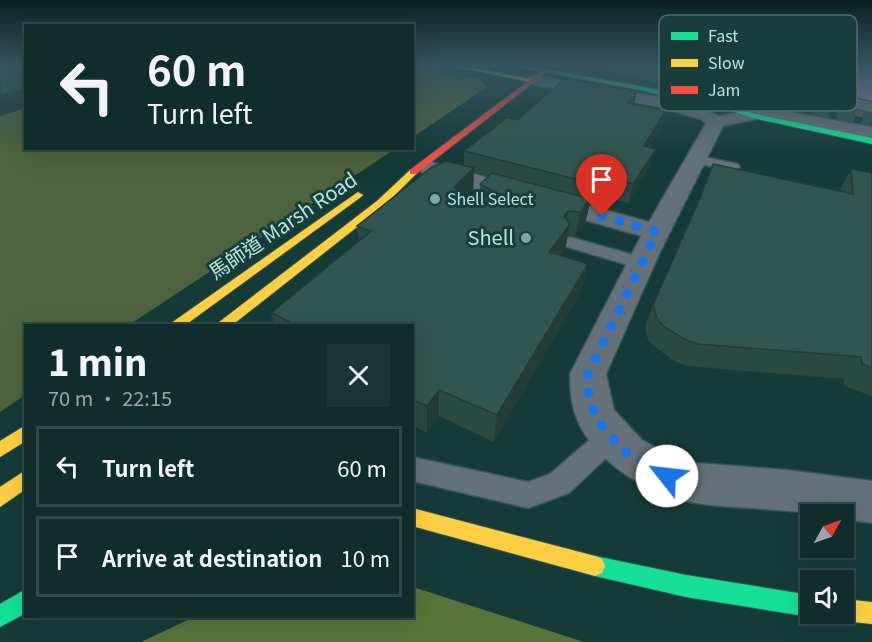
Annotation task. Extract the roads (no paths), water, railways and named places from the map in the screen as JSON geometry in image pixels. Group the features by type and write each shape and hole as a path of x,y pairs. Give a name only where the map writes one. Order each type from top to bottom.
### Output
{"main road":[{"name":"馬師道 Marsh Road","path":"224,324 381,203 418,166 509,97 523,95"},
{"path":"739,111 753,116 872,141"},
{"name":"馬師道 Marsh Road","path":"177,324 354,196 418,166"},
{"path":"0,450 24,433"},
{"path":"0,498 24,480"},
{"path":"414,517 622,573 800,604"},
{"path":"0,616 24,601"},
{"path":"854,611 872,613"}],"street":[{"path":"629,95 659,102"},
{"path":"857,103 872,107"},
{"path":"695,111 714,118 716,122"},
{"path":"746,111 872,134"},
{"path":"845,128 849,111"},
{"path":"716,122 753,116"},
{"path":"716,122 641,263 588,374 591,405 596,418 627,453 659,472 696,483 786,490 872,502"},
{"path":"418,166 485,191 657,232"}],"lane":[{"path":"695,159 733,167"},
{"path":"570,242 641,263"},
{"path":"414,469 528,495 559,484 611,437"}],"tunnel":[{"path":"827,111 872,121"}],"place":[{"name":"Shell Select","path":"435,199"},
{"name":"Shell","path":"526,238"}]}
